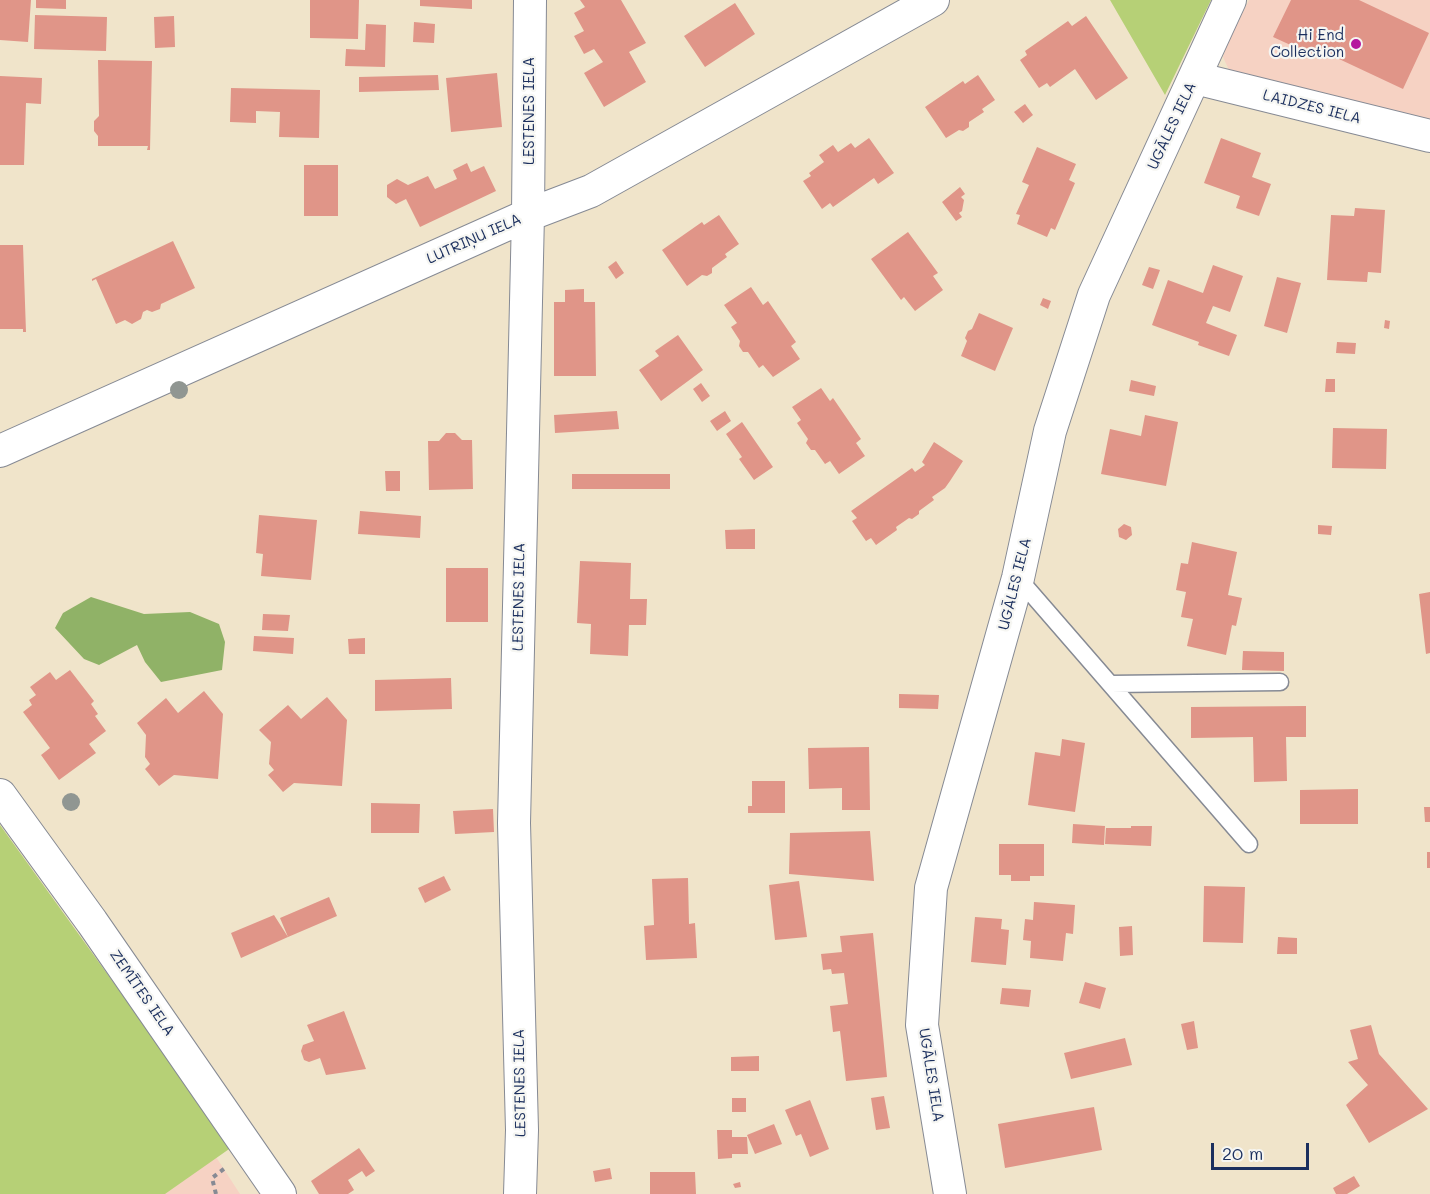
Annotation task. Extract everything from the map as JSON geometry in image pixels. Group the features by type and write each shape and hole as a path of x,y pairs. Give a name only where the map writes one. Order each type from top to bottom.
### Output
{"street":[{"name":"LESTENES IELA","path":"520,1194 522,1130 514,823 528,215 530,0"},
{"name":"LUTRIŅU IELA","path":"0,451 528,215 591,191 933,0"},
{"name":"UGĀLES IELA","path":"950,1194 922,1025 931,888 1018,579 1050,431 1094,295 1230,0"},
{"name":"LAIDZES IELA","path":"1195,78 1430,136"},
{"name":"ZEMĪTES IELA","path":"0,795 92,922 280,1194"}],"lane":[{"path":"1018,579 1249,844"},
{"path":"1111,684 1280,682"}],"shaded area":[{"path":"1249,0 1430,0 1430,128 1229,70 1223,57"},
{"path":"216,1157 240,1194 165,1194"}],"green space":[{"path":"1110,0 1211,0 1165,95"},
{"path":"91,597 144,614 190,612 219,624 225,642 222,670 161,682 145,662 137,645 99,665 84,659 55,628 63,613"},
{"path":"0,825 232,1147 165,1194 0,1194"}],"building":[{"path":"0,0 31,0 28,42 0,40"},
{"path":"36,0 66,0 66,9 36,8"},
{"path":"310,0 359,0 358,39 310,38"},
{"path":"420,0 472,0 472,9 420,6"},
{"path":"580,0 621,0 646,43 629,52 646,82 604,107 584,73 603,62 594,49 584,54 574,36 584,31 574,13 585,7"},
{"name":"Hi End Collection","path":"1291,0 1359,0 1429,33 1403,89 1322,51 1319,58 1273,37"},
{"path":"735,3 755,34 705,67 684,36"},
{"path":"35,15 107,17 106,51 34,49"},
{"path":"174,16 175,47 155,48 154,17"},
{"path":"1086,16 1128,78 1096,100 1075,69 1050,87 1047,83 1039,88 1020,60 1027,55 1025,51 1068,21 1072,26"},
{"path":"414,22 435,24 434,43 413,42"},
{"path":"366,24 386,25 385,67 345,66 346,49 365,50"},
{"path":"98,60 152,61 150,150 147,150 148,146 98,146 94,121 99,116"},
{"path":"497,73 502,127 451,132 446,78"},
{"path":"438,75 439,90 359,92 359,77"},
{"path":"978,75 995,100 982,109 984,112 969,122 969,127 946,138 925,107 963,81 965,84"},
{"path":"0,76 42,78 41,104 26,103 24,165 0,165"},
{"path":"231,88 320,90 319,138 279,137 280,112 256,111 256,123 230,122"},
{"path":"1025,104 1033,115 1023,123 1014,112"},
{"path":"869,138 894,173 878,184 874,178 833,207 830,203 822,209 803,181 811,176 809,173 824,162 819,155 833,145 838,152 851,143 855,148"},
{"path":"1221,138 1261,153 1252,177 1271,184 1259,216 1236,208 1240,196 1204,183"},
{"path":"1037,147 1076,164 1069,180 1075,183 1055,230 1051,228 1047,237 1017,224 1020,215 1016,214 1029,185 1022,182"},
{"path":"467,163 471,172 484,166 496,191 420,227 406,199 396,204 387,197 387,185 397,179 408,185 428,176 435,189 457,179 453,170"},
{"path":"304,165 338,165 338,216 304,216"},
{"path":"960,187 965,194 961,197 964,200 962,211 959,213 962,217 956,221 942,202"},
{"path":"1355,208 1385,210 1381,273 1368,272 1367,282 1327,280 1331,215 1354,216"},
{"path":"719,215 739,244 725,254 727,257 712,268 712,273 707,276 702,275 687,286 662,250 702,222 704,225"},
{"path":"908,232 938,273 933,276 943,290 915,311 904,297 901,300 871,259"},
{"path":"173,241 195,288 161,304 160,309 143,312 141,319 132,324 125,320 116,324 96,279 92,281 92,279"},
{"path":"0,245 23,245 26,332 23,332 23,329 0,329"},
{"path":"616,261 624,273 616,279 608,267"},
{"path":"1213,265 1243,276 1230,312 1213,306 1206,323 1237,335 1229,356 1152,325 1168,280 1203,293"},
{"path":"1149,267 1160,270 1153,289 1142,285"},
{"path":"1277,277 1301,283 1287,333 1264,326"},
{"path":"751,287 763,305 768,301 796,342 791,346 800,359 773,377 763,365 759,368 748,352 743,352 739,346 740,341 731,327 737,323 724,305"},
{"path":"584,289 584,302 595,302 596,376 554,376 554,302 565,302 565,290"},
{"path":"1043,298 1051,301 1048,309 1040,305"},
{"path":"979,313 1013,328 995,371 961,356 967,341 965,338"},
{"path":"1385,320 1390,321 1389,329 1384,328"},
{"path":"678,335 703,370 661,401 639,370 659,356 655,351"},
{"path":"1337,342 1356,343 1355,354 1336,353"},
{"path":"1326,379 1335,379 1335,392 1325,392"},
{"path":"1131,380 1156,386 1154,396 1129,391"},
{"path":"701,383 710,396 702,402 693,389"},
{"path":"821,388 830,401 833,398 861,439 856,443 865,456 839,474 830,461 825,464 815,450 811,450 806,443 808,439 797,423 801,420 792,407"},
{"path":"617,411 619,429 555,433 554,415"},
{"path":"725,411 731,421 717,431 710,421"},
{"path":"1145,415 1178,422 1166,486 1101,474 1110,429 1141,436"},
{"path":"742,422 773,467 754,480 739,459 742,457 726,434"},
{"path":"1333,428 1387,429 1386,469 1332,468"},
{"path":"446,433 455,433 462,440 472,440 473,489 429,490 428,441 439,441"},
{"path":"934,442 963,461 950,481 945,488 932,497 934,500 919,511 919,514 896,527 897,530 876,545 871,538 866,541 852,521 857,518 851,511 912,468 915,472 925,465 922,462"},
{"path":"385,471 400,471 400,491 386,491"},
{"path":"572,474 670,474 670,489 572,489"},
{"path":"360,511 421,516 420,538 358,534"},
{"path":"259,515 317,520 311,580 261,576 263,554 256,553"},
{"path":"1124,524 1131,527 1132,535 1126,540 1119,537 1118,529"},
{"path":"1318,525 1332,526 1331,535 1318,534"},
{"path":"755,529 755,549 726,549 725,530"},
{"path":"1192,542 1237,552 1228,595 1242,598 1236,626 1232,625 1226,655 1187,646 1193,619 1181,617 1186,592 1176,590 1181,563 1188,564"},
{"path":"580,561 631,563 630,599 647,599 646,625 629,625 628,656 590,654 591,624 577,623"},
{"path":"446,568 488,568 488,622 446,622"},
{"path":"1430,592 1430,653 1426,654 1419,594"},
{"path":"263,614 290,615 288,631 262,630"},
{"path":"254,636 294,638 293,654 253,651"},
{"path":"365,638 365,654 349,654 348,639"},
{"path":"1243,651 1284,652 1284,671 1242,670"},
{"path":"70,670 94,701 91,704 98,714 95,716 106,731 89,744 96,753 59,780 41,755 50,748 23,712 32,705 29,700 36,695 30,687 50,672 56,680"},
{"path":"451,678 452,709 375,711 375,680"},
{"path":"204,691 223,714 218,779 174,775 159,786 145,769 150,764 145,757 146,735 137,723 166,698 178,713"},
{"path":"899,694 939,695 938,709 899,708"},
{"path":"327,697 347,720 342,786 294,783 283,792 268,775 274,770 269,764 271,742 259,730 288,705 301,719"},
{"path":"1306,706 1306,737 1286,737 1287,781 1254,782 1253,737 1191,738 1191,707"},
{"path":"1062,739 1085,743 1075,812 1028,805 1035,752 1060,756"},
{"path":"869,747 870,810 842,810 842,788 809,789 808,748"},
{"path":"752,781 785,781 785,813 748,813 748,806 752,806"},
{"path":"1358,789 1358,824 1300,824 1300,790"},
{"path":"371,803 420,804 419,833 371,833"},
{"path":"1424,807 1430,807 1430,822 1425,822"},
{"path":"493,809 494,832 455,834 453,811"},
{"path":"1073,824 1105,826 1104,845 1072,843"},
{"path":"1131,826 1152,826 1151,846 1105,844 1106,828 1131,828"},
{"path":"870,831 874,881 789,874 790,833"},
{"path":"999,844 1044,844 1044,876 1030,876 1030,881 1011,881 1011,875 999,875"},
{"path":"1427,852 1430,852 1430,868 1427,868"},
{"path":"444,876 451,890 425,903 418,888"},
{"path":"688,878 689,924 695,923 697,958 646,960 644,926 654,925 652,879"},
{"path":"799,881 807,937 775,940 769,885"},
{"path":"1204,886 1245,887 1243,943 1203,942"},
{"path":"329,897 337,916 288,937 280,918"},
{"path":"1034,902 1075,905 1073,934 1066,933 1063,961 1030,958 1031,941 1023,940 1025,919 1033,920"},
{"path":"274,915 288,937 241,958 231,933"},
{"path":"975,917 1002,919 1001,929 1009,930 1006,965 971,962"},
{"path":"1132,926 1133,955 1120,956 1119,927"},
{"path":"873,933 887,1077 846,1081 840,1031 833,1032 830,1006 848,1004 844,973 832,974 831,969 823,970 821,954 842,952 840,936"},
{"path":"1278,937 1297,938 1297,954 1277,954"},
{"path":"1085,982 1106,988 1100,1009 1079,1003"},
{"path":"1002,988 1031,990 1029,1007 1000,1004"},
{"path":"344,1011 366,1069 326,1075 320,1058 309,1062 304,1060 301,1051 303,1045 314,1041 307,1025"},
{"path":"1194,1021 1198,1048 1187,1050 1181,1024"},
{"path":"1371,1025 1379,1054 1428,1109 1369,1143 1346,1105 1368,1085 1348,1062 1358,1059 1350,1030"},
{"path":"1125,1038 1132,1065 1071,1079 1064,1053"},
{"path":"759,1056 759,1071 731,1071 731,1057"},
{"path":"884,1096 890,1128 876,1130 871,1098"},
{"path":"732,1098 746,1098 746,1112 732,1112"},
{"path":"810,1100 829,1149 810,1157 801,1134 796,1136 785,1110"},
{"path":"1094,1107 1102,1150 1005,1168 998,1124"},
{"path":"774,1124 782,1144 755,1154 747,1135"},
{"path":"717,1130 732,1130 732,1137 747,1137 748,1154 732,1154 732,1158 718,1159"},
{"path":"359,1148 375,1171 366,1177 362,1171 348,1180 354,1190 348,1194 319,1194 311,1181"},
{"path":"610,1168 612,1179 595,1182 593,1171"},
{"path":"650,1172 695,1172 696,1194 650,1194"},
{"path":"1354,1176 1360,1186 1347,1194 1336,1194 1333,1188"},
{"path":"740,1182 741,1187 735,1188 733,1184"}],"place":[{"name":"Hi End Collection","path":"1356,44"}]}
